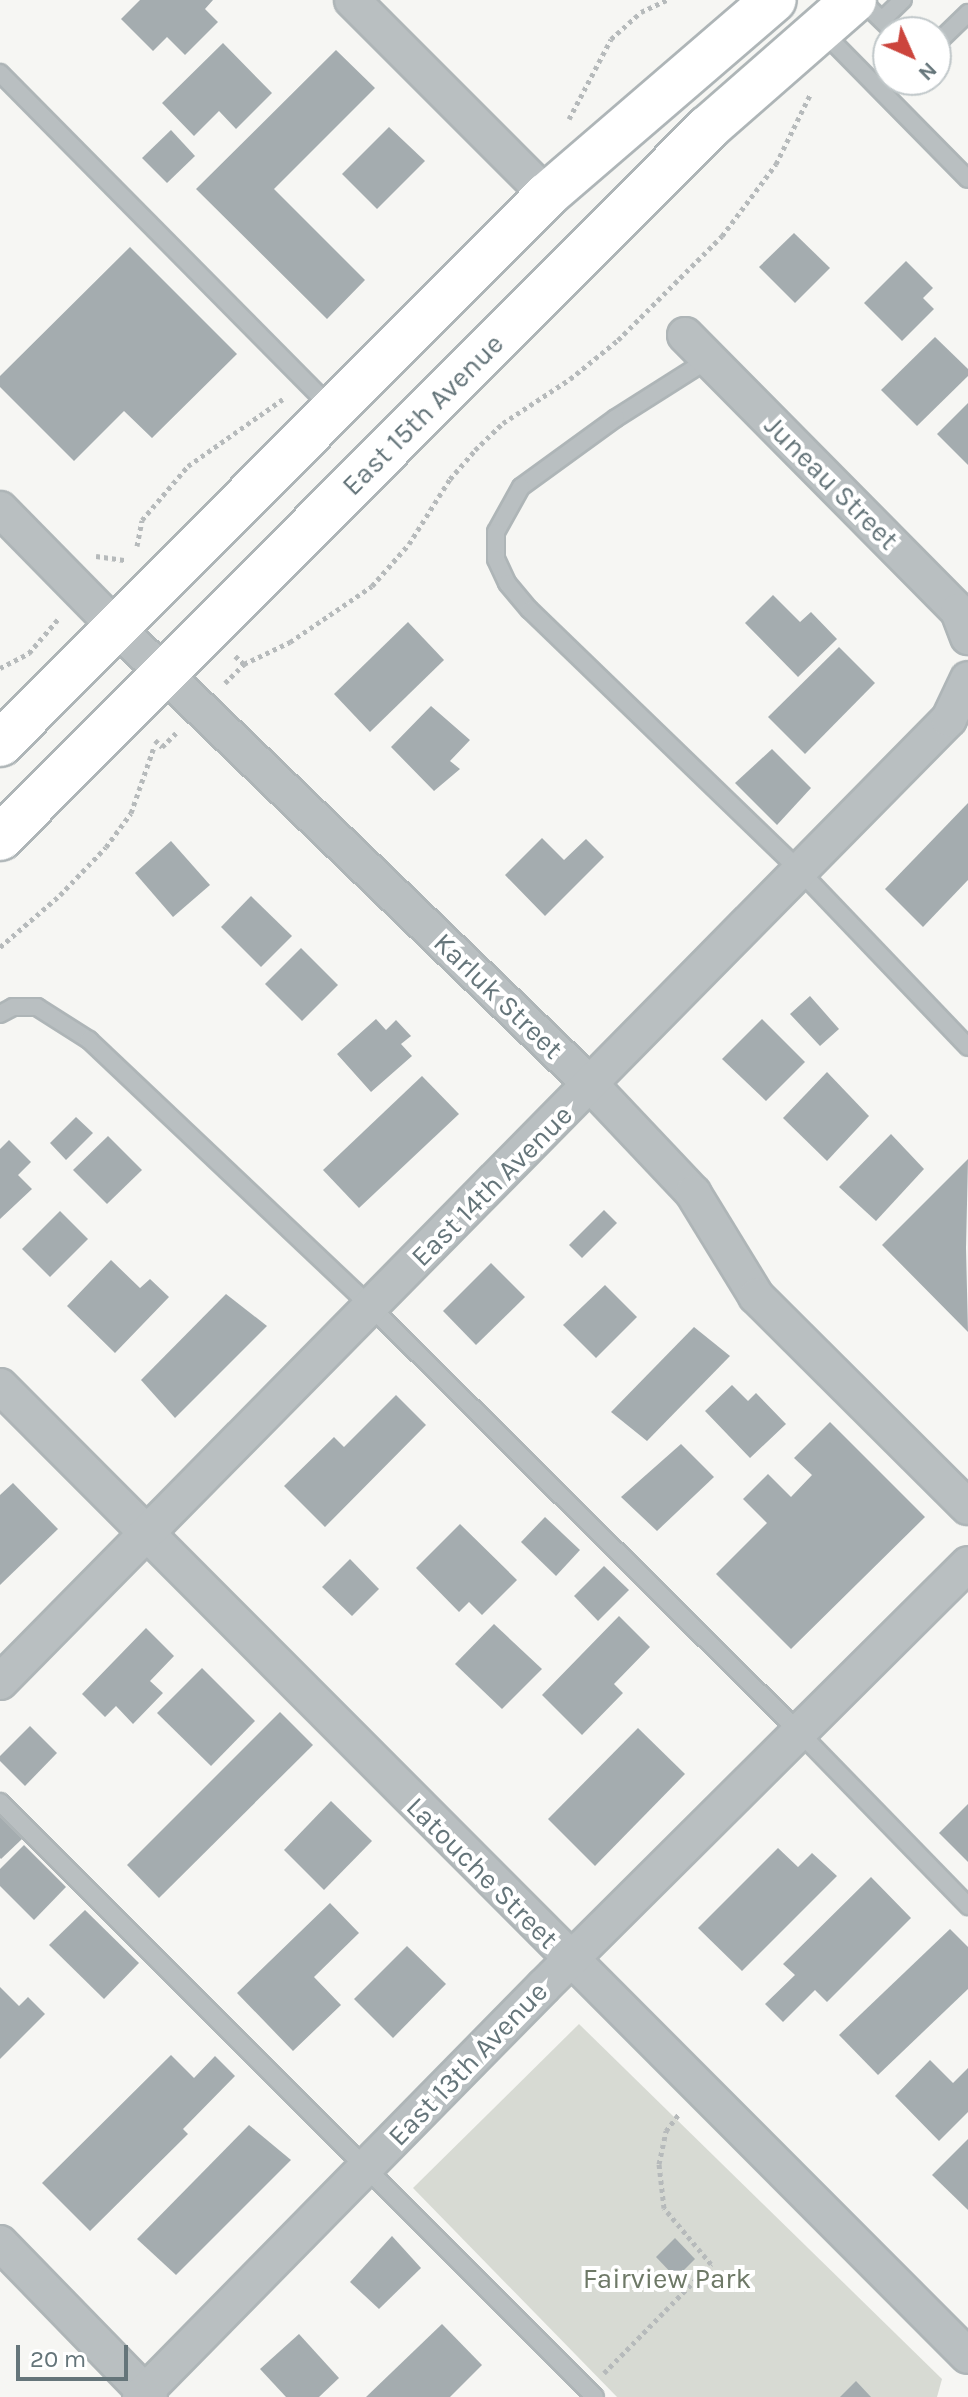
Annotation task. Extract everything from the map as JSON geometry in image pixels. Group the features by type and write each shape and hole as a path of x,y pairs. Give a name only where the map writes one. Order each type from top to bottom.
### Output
{"main road":[{"path":"0,744 547,195 774,0"},
{"name":"East 15th Avenue","path":"0,838 708,128 820,29 872,18"}],"street":[{"path":"352,0 547,195"},
{"name":"Juneau Street","path":"685,335 958,611 968,637"},
{"name":"Karluk Street","path":"0,509 117,628 591,1085 693,1193 756,1296 968,1507"},
{"name":"East 14th Avenue","path":"0,1682 372,1308 949,719 968,679"},
{"name":"Latouche Street","path":"0,1386 569,1960 968,2356"},
{"name":"East 13th Avenue","path":"145,2395 569,1960 968,1564"},
{"path":"0,2243 145,2395"}],"lane":[{"path":"861,0 876,16"},
{"path":"879,16 903,0"},
{"path":"952,28 968,13"},
{"path":"820,29 968,179"},
{"path":"0,73 333,411"},
{"path":"709,359 616,418 521,487 496,532 496,559 507,583 530,610 800,871 968,1047"},
{"path":"0,1014 13,1007 37,1007 89,1040 372,1308 799,1732 968,1906"},
{"path":"0,1802 591,2393"}],"path":[{"path":"565,127 611,39 641,12 667,0"},
{"path":"244,664 290,642 372,586 409,544 450,479 475,450 503,423 570,379 618,340 722,236 776,164 816,83"},
{"path":"0,668 29,653 42,634"},
{"path":"0,947 51,904 106,847 131,813 154,747"},
{"path":"591,2393 711,2264 664,2208 659,2164 666,2131 679,2113"}],"green space":[{"name":"Fairview Park","path":"579,2024 942,2379 937,2397 617,2397 413,2188"}],"building":[{"path":"140,0 213,0 205,9 218,22 185,55 167,37 153,51 121,19"},
{"path":"223,43 272,93 236,129 219,111 194,136 162,103"},
{"path":"336,50 375,88 274,189 365,280 327,319 196,189"},
{"path":"389,127 425,161 377,209 342,174"},
{"path":"171,130 195,156 167,183 142,158"},
{"path":"794,233 830,268 795,303 759,267"},
{"path":"130,247 237,354 152,438 124,411 74,461 0,387 0,376"},
{"path":"906,261 933,288 923,298 934,309 902,341 864,303"},
{"path":"935,337 968,369 968,376 917,426 881,390"},
{"path":"968,403 968,465 937,434"},
{"path":"773,595 800,622 811,612 837,639 798,677 745,623"},
{"path":"408,622 444,660 370,732 334,694"},
{"path":"839,647 875,683 805,754 768,717"},
{"path":"431,706 470,740 450,761 460,769 434,791 391,747"},
{"path":"772,749 811,788 777,825 735,783"},
{"path":"968,803 968,880 923,927 885,889"},
{"path":"542,838 564,860 586,839 604,857 545,916 505,875"},
{"path":"171,841 210,885 173,917 135,873"},
{"path":"251,896 292,936 261,967 221,927"},
{"path":"301,948 338,985 302,1021 265,984"},
{"path":"810,996 839,1029 820,1046 790,1014"},
{"path":"376,1019 386,1030 396,1020 411,1036 401,1044 412,1056 371,1092 337,1054"},
{"path":"762,1019 805,1062 766,1101 722,1059"},
{"path":"827,1072 869,1116 827,1161 783,1118"},
{"path":"422,1076 459,1114 359,1208 323,1170"},
{"path":"76,1117 93,1133 66,1160 50,1143"},
{"path":"891,1134 924,1169 876,1221 839,1187"},
{"path":"108,1136 142,1170 107,1204 73,1170"},
{"path":"9,1140 31,1162 18,1175 32,1189 0,1219 0,1149"},
{"path":"968,1159 966,1248 968,1332 882,1245"},
{"path":"604,1210 617,1223 582,1258 569,1245"},
{"path":"60,1211 88,1239 50,1277 22,1249"},
{"path":"111,1260 140,1288 150,1279 169,1297 115,1353 67,1306"},
{"path":"491,1263 525,1297 476,1345 443,1311"},
{"path":"605,1285 637,1317 596,1358 563,1325"},
{"path":"226,1294 267,1326 175,1418 141,1380"},
{"path":"694,1327 730,1356 647,1441 611,1412"},
{"path":"732,1385 748,1401 756,1393 786,1424 750,1458 705,1411"},
{"path":"396,1395 426,1425 325,1527 284,1486 334,1437 344,1447"},
{"path":"830,1422 925,1517 791,1649 716,1574 767,1523 743,1499 768,1474 791,1497 812,1475 794,1458"},
{"path":"681,1444 714,1477 657,1531 621,1497"},
{"path":"13,1483 58,1529 0,1585 0,1495"},
{"path":"545,1517 580,1550 556,1576 521,1542"},
{"path":"460,1524 517,1580 482,1615 469,1602 459,1612 416,1568"},
{"path":"350,1559 379,1589 352,1616 322,1587"},
{"path":"604,1566 629,1590 598,1621 574,1596"},
{"path":"619,1616 650,1647 614,1684 623,1693 582,1735 542,1695"},
{"path":"494,1624 542,1669 502,1709 455,1664"},
{"path":"146,1628 174,1656 150,1681 163,1693 133,1724 116,1706 105,1717 82,1694"},
{"path":"202,1668 255,1721 211,1766 157,1713"},
{"path":"280,1712 313,1745 159,1898 127,1865"},
{"path":"30,1726 57,1753 25,1786 0,1761 0,1756"},
{"path":"638,1728 685,1774 595,1866 548,1819"},
{"path":"331,1801 372,1841 324,1890 284,1850"},
{"path":"968,1804 968,1862 939,1833"},
{"path":"0,1817 22,1839 1,1859 0,1858"},
{"path":"24,1845 66,1887 34,1920 0,1886 0,1869"},
{"path":"778,1848 798,1867 812,1853 837,1876 742,1971 698,1928"},
{"path":"871,1877 911,1918 827,2002 815,1990 783,2022 765,2004 795,1975 783,1964"},
{"path":"330,1903 359,1933 314,1977 341,2005 293,2051 237,1993"},
{"path":"85,1910 139,1963 104,1999 49,1945"},
{"path":"950,1929 968,1947 968,1989 878,2075 839,2035"},
{"path":"407,1946 446,1984 393,2038 354,1999"},
{"path":"0,1987 19,2006 28,1997 45,2014 0,2059"},
{"path":"171,2055 194,2078 215,2056 235,2076 183,2129 188,2134 90,2231 42,2183"},
{"path":"930,2060 953,2083 968,2068 968,2112 939,2141 895,2096"},
{"path":"249,2125 291,2160 176,2275 137,2239"},
{"path":"968,2139 968,2210 932,2175"},
{"path":"392,2236 421,2268 379,2309 350,2282"},
{"path":"675,2238 695,2259 676,2278 656,2257"},
{"path":"442,2324 482,2365 450,2397 366,2397"},
{"path":"299,2334 339,2378 319,2397 286,2397 260,2369"},
{"path":"856,2381 871,2397 840,2397"}]}
